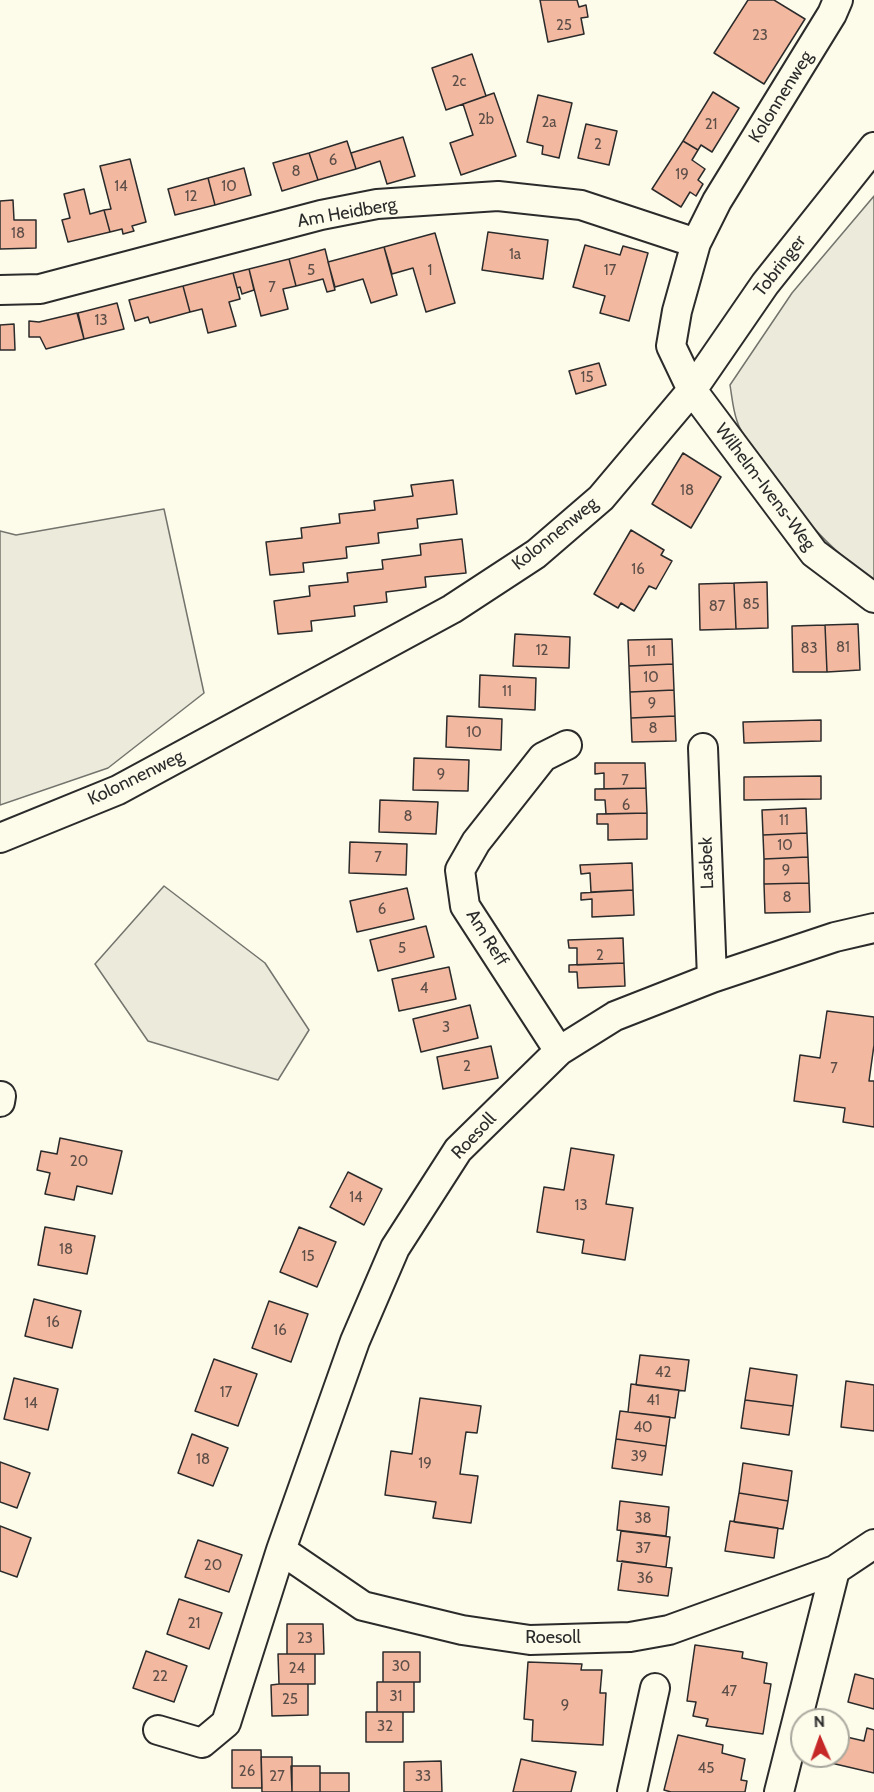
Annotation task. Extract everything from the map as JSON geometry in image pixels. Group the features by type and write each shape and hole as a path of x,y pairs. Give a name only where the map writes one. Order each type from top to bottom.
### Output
{"street":[{"name":"Kolonnenweg","path":"0,838 118,790 452,609 536,554 601,498 692,390 671,346 677,311 696,243 717,201 832,14 838,0"},
{"name":"Tobringer","path":"692,390 765,284 874,147"},
{"name":"Am Heidberg","path":"0,290 40,289 310,218 377,204 498,196 581,205 696,243"},
{"name":"Wilhelm-Ivens-Weg","path":"692,390 814,553 874,598"},
{"name":"Am Reff","path":"559,1051 465,906 460,870 476,842 543,757 567,746"},
{"name":"Lasbek","path":"703,748 712,978"},
{"name":"Roesoll","path":"158,1730 202,1743 226,1723 281,1550 355,1341 395,1248 458,1150 559,1051 615,1016 712,978 835,937 874,928"},
{"path":"779,1792 835,1570 874,1544"},
{"name":"Roesoll","path":"281,1550 363,1606 462,1630 530,1640 630,1637 669,1630 835,1570"},
{"path":"632,1792 655,1688"}],"shaded area":[{"path":"874,196 874,582 824,539 781,489 738,425 730,385 792,293"},
{"path":"164,509 204,693 108,768 0,805 0,531 16,535"},
{"path":"164,886 265,963 309,1030 278,1080 148,1041 95,964"}],"building":[{"path":"540,0 577,0 579,7 586,5 588,17 581,18 584,34 548,42"},
{"path":"748,0 774,0 805,19 764,84 714,53"},
{"path":"472,54 486,96 446,110 432,68"},
{"path":"713,92 739,108 712,152 701,145 698,150 683,141"},
{"path":"494,93 516,156 461,175 450,143 473,135 463,104"},
{"path":"538,95 572,103 559,158 542,154 543,146 527,142"},
{"path":"586,124 617,131 609,165 578,158"},
{"path":"403,137 415,176 387,184 380,161 356,169 351,153"},
{"path":"347,141 356,169 318,180 309,153"},
{"path":"683,141 698,150 692,160 705,169 698,180 703,184 696,196 690,192 681,207 652,189"},
{"path":"309,153 318,180 282,191 273,163"},
{"path":"130,159 146,222 132,226 134,231 123,234 122,229 110,232 104,210 111,209 100,166"},
{"path":"244,168 251,195 215,205 208,178"},
{"path":"208,178 215,205 175,215 168,189"},
{"path":"84,189 90,214 104,210 110,232 68,242 62,220 70,218 64,194"},
{"path":"13,200 14,220 36,220 36,248 0,249 0,201"},
{"path":"488,232 548,240 543,279 482,270"},
{"path":"435,233 455,303 426,312 413,268 392,274 384,247"},
{"path":"585,245 620,255 623,246 648,253 629,321 600,313 605,296 573,287"},
{"path":"384,247 397,295 371,303 363,279 335,287 328,262"},
{"path":"325,249 335,290 327,292 323,279 296,286 289,259"},
{"path":"289,259 296,286 283,289 288,309 261,316 249,269"},
{"path":"249,269 254,290 242,294 240,287 237,288 233,273"},
{"path":"233,273 240,299 229,302 236,326 208,333 202,309 190,312 183,286"},
{"path":"183,286 190,312 150,323 148,317 135,321 129,300"},
{"path":"117,303 124,329 84,339 78,313"},
{"path":"77,313 84,339 46,349 40,337 29,337 29,321 39,322"},
{"path":"14,324 15,350 0,350 0,325"},
{"path":"599,363 606,385 576,394 569,371"},
{"path":"683,453 721,477 691,528 652,504"},
{"path":"453,480 457,514 417,519 418,528 378,533 379,543 346,547 347,558 303,563 304,572 270,575 266,542 302,538 301,528 340,523 339,514 375,510 374,501 413,496 411,485"},
{"path":"631,530 664,550 661,555 672,561 656,589 649,586 634,611 621,603 618,608 594,594"},
{"path":"462,539 466,573 425,577 426,587 386,592 387,602 354,606 355,616 311,621 312,631 278,634 274,601 310,596 309,586 348,582 347,573 383,569 382,560 421,555 420,544"},
{"path":"767,582 768,628 736,629 734,583"},
{"path":"734,583 736,629 700,630 699,584"},
{"path":"858,624 860,670 827,672 825,625"},
{"path":"825,625 827,672 793,672 792,626"},
{"path":"515,634 570,637 569,668 513,666"},
{"path":"672,639 673,664 629,666 628,640"},
{"path":"673,664 674,690 630,692 629,666"},
{"path":"480,675 536,678 535,710 479,707"},
{"path":"674,690 675,716 631,718 630,692"},
{"path":"447,716 502,719 501,750 446,747"},
{"path":"675,716 676,741 632,742 631,718"},
{"path":"821,720 821,741 744,743 743,722"},
{"path":"414,758 469,760 468,791 413,790"},
{"path":"595,763 645,763 646,788 604,789 604,773 595,774"},
{"path":"821,776 821,799 744,800 744,777"},
{"path":"646,788 647,813 606,814 605,800 595,800 595,789"},
{"path":"380,800 438,802 436,834 379,832"},
{"path":"806,808 807,833 763,835 762,810"},
{"path":"647,813 647,839 608,840 608,824 597,824 597,814"},
{"path":"807,833 808,857 764,859 763,835"},
{"path":"350,842 407,844 406,875 349,873"},
{"path":"808,857 809,883 764,884 764,859"},
{"path":"632,863 633,890 591,892 590,873 581,874 580,865"},
{"path":"809,883 810,912 765,913 764,884"},
{"path":"407,888 414,919 357,932 350,901"},
{"path":"633,890 634,915 592,917 592,899 581,900 581,893"},
{"path":"426,926 434,957 378,971 370,940"},
{"path":"623,938 624,963 577,965 577,948 569,948 568,940"},
{"path":"624,963 625,986 578,988 577,972 569,972 569,965"},
{"path":"449,967 456,999 399,1011 392,979"},
{"path":"470,1005 478,1038 421,1052 413,1019"},
{"path":"827,1011 874,1017 874,1045 869,1081 874,1081 874,1127 843,1122 845,1108 794,1101 800,1055 820,1058"},
{"path":"491,1046 498,1078 443,1089 437,1057"},
{"path":"60,1138 122,1151 112,1194 77,1186 74,1200 45,1194 50,1173 37,1170 41,1151 57,1154"},
{"path":"571,1148 614,1155 606,1204 633,1208 625,1260 582,1253 584,1240 537,1232 544,1187 564,1190"},
{"path":"348,1172 382,1189 364,1225 330,1207"},
{"path":"45,1227 95,1236 87,1274 38,1265"},
{"path":"299,1227 336,1242 317,1287 280,1272"},
{"path":"34,1299 81,1311 72,1348 25,1336"},
{"path":"269,1301 308,1314 291,1362 252,1348"},
{"path":"640,1355 689,1360 685,1391 636,1385"},
{"path":"214,1359 257,1374 238,1426 195,1411"},
{"path":"750,1368 797,1375 793,1406 745,1400"},
{"path":"14,1378 58,1389 48,1430 4,1419"},
{"path":"846,1381 874,1385 874,1431 841,1427"},
{"path":"631,1384 679,1390 675,1418 628,1412"},
{"path":"420,1398 481,1406 477,1433 466,1432 460,1474 478,1476 471,1523 433,1518 436,1502 385,1495 391,1451 412,1454"},
{"path":"745,1400 793,1406 789,1435 741,1428"},
{"path":"620,1411 670,1417 666,1446 616,1439"},
{"path":"192,1434 228,1448 213,1486 178,1473"},
{"path":"616,1439 666,1446 662,1475 612,1468"},
{"path":"0,1462 30,1473 17,1508 0,1502"},
{"path":"743,1463 792,1471 788,1501 739,1493"},
{"path":"739,1493 788,1501 783,1529 734,1522"},
{"path":"620,1501 669,1507 666,1536 617,1530"},
{"path":"730,1521 778,1528 774,1558 725,1551"},
{"path":"0,1526 31,1538 17,1577 0,1571"},
{"path":"621,1531 670,1537 666,1567 617,1561"},
{"path":"198,1540 242,1555 229,1592 185,1577"},
{"path":"622,1561 672,1568 668,1596 618,1590"},
{"path":"179,1599 222,1613 209,1649 167,1634"},
{"path":"287,1624 323,1624 324,1654 287,1654"},
{"path":"695,1645 743,1652 742,1658 767,1663 764,1683 771,1684 763,1734 706,1726 708,1719 693,1716 696,1702 687,1701"},
{"path":"146,1651 187,1666 174,1702 133,1688"},
{"path":"383,1652 420,1652 420,1682 383,1682"},
{"path":"278,1654 315,1654 315,1684 279,1684"},
{"path":"528,1662 582,1664 581,1670 602,1670 600,1693 606,1693 603,1745 532,1741 533,1720 524,1719"},
{"path":"855,1674 874,1679 874,1709 848,1702"},
{"path":"377,1682 414,1682 414,1712 377,1712"},
{"path":"308,1684 308,1715 272,1716 271,1685"},
{"path":"366,1712 403,1712 403,1742 366,1742"},
{"path":"867,1728 874,1730 874,1773 850,1767 850,1738 864,1741"},
{"path":"678,1735 723,1745 722,1753 745,1759 741,1780 747,1781 745,1792 671,1792 664,1790"},
{"path":"232,1750 261,1750 262,1788 232,1788"},
{"path":"261,1757 292,1757 292,1792 262,1792"},
{"path":"521,1759 576,1772 571,1792 513,1792"},
{"path":"441,1761 442,1792 404,1792 404,1762"},
{"path":"291,1766 320,1766 320,1792 292,1792"},
{"path":"320,1773 349,1773 349,1792 320,1792"}]}
